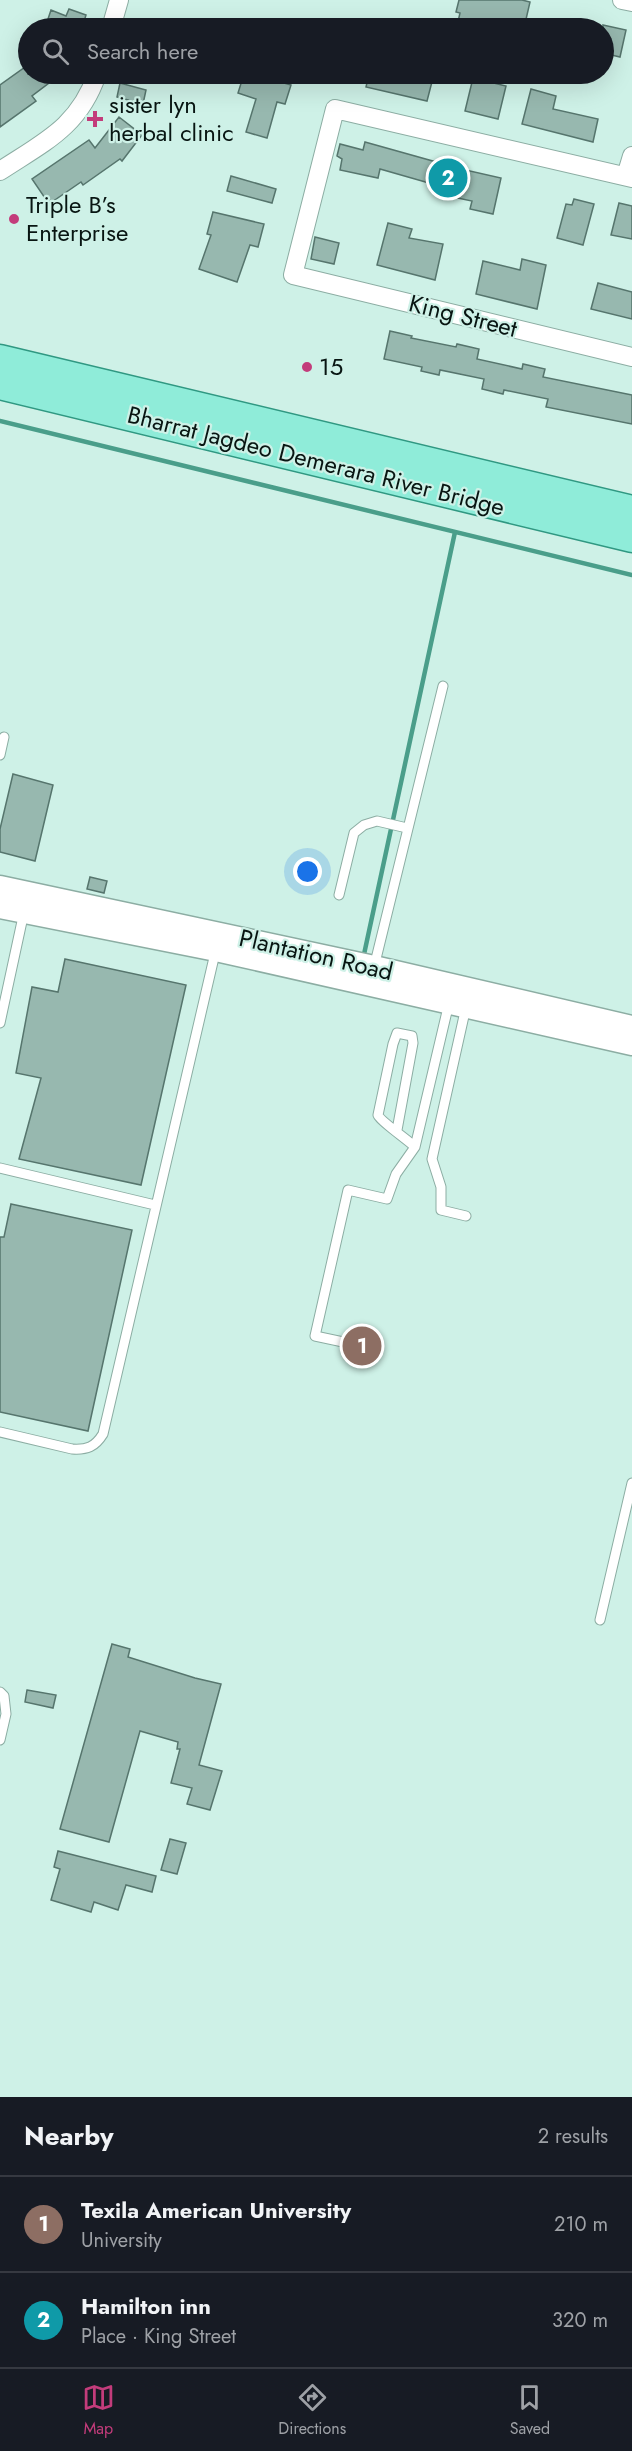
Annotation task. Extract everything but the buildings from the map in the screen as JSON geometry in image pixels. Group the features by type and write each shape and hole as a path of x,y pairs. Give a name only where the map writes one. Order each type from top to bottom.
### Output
{"main road":[{"name":"Bharrat Jagdeo Demerara River Bridge","path":"0,359 632,510"},
{"name":"Bharrat Jagdeo Demerara River Bridge","path":"0,385 632,538"}],"street":[{"path":"114,18 119,0"},
{"path":"622,0 632,2"},
{"path":"0,171 57,132 76,115 93,84"},
{"name":"King Street","path":"629,177 335,109 293,274 632,357"},
{"path":"629,177 632,156"},
{"name":"Plantation Road","path":"0,887 218,941 459,996 632,1044"},
{"name":"Plantation Road","path":"0,907 374,967 459,996 632,1027"}],"lane":[{"path":"374,967 443,686"},
{"path":"0,755 4,737"},
{"path":"339,895 354,833 364,825 377,821 407,828"},
{"path":"0,1023 24,912"},
{"path":"0,1432 83,1450 98,1442 103,1434 155,1205 212,976 218,941"},
{"path":"376,1349 315,1336 348,1190 387,1199 396,1174 414,1150 459,996"},
{"path":"459,996 432,1159 441,1187 441,1210 466,1216"},
{"path":"397,1130 413,1043 412,1036 397,1033 378,1115 381,1122 397,1130 414,1150 432,1159"},
{"path":"0,1168 155,1205"},
{"path":"600,1620 632,1483"},
{"path":"0,1692 4,1696 6,1714 0,1740"}],"waterway":[{"path":"0,421 632,575"},
{"path":"363,959 455,532"}],"place":[{"name":"sister lyn herbal clinic","path":"95,119"},
{"name":"Hamilton inn","path":"448,178"},
{"name":"Triple B’s Enterprise","path":"14,219"},
{"name":"15","path":"307,367"},
{"name":"Texila American University","path":"362,1346"}]}
